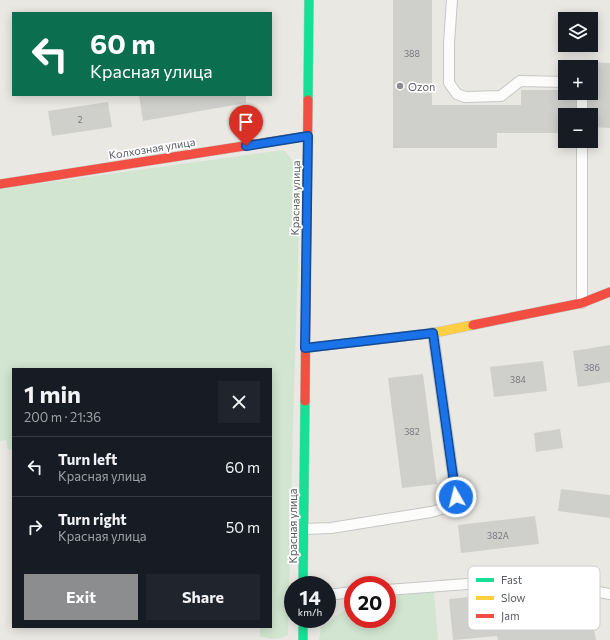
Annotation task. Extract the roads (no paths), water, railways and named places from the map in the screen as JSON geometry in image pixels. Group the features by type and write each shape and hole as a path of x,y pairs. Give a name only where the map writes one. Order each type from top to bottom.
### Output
{"street":[{"name":"Красная улица","path":"303,576 309,0"},
{"name":"Колхозная улица","path":"0,184 308,136"},
{"path":"305,348 433,333 582,303 610,292"},
{"path":"303,628 303,640"}],"lane":[{"path":"452,0 449,83 457,94 466,97 501,96 520,81 558,82"},
{"path":"582,148 582,303"},
{"path":"304,529 331,528 431,512 452,506 456,497 433,333"},
{"path":"396,589 468,584"},
{"path":"600,592 610,594"}],"place":[{"name":"Ozon","path":"400,86"}]}
